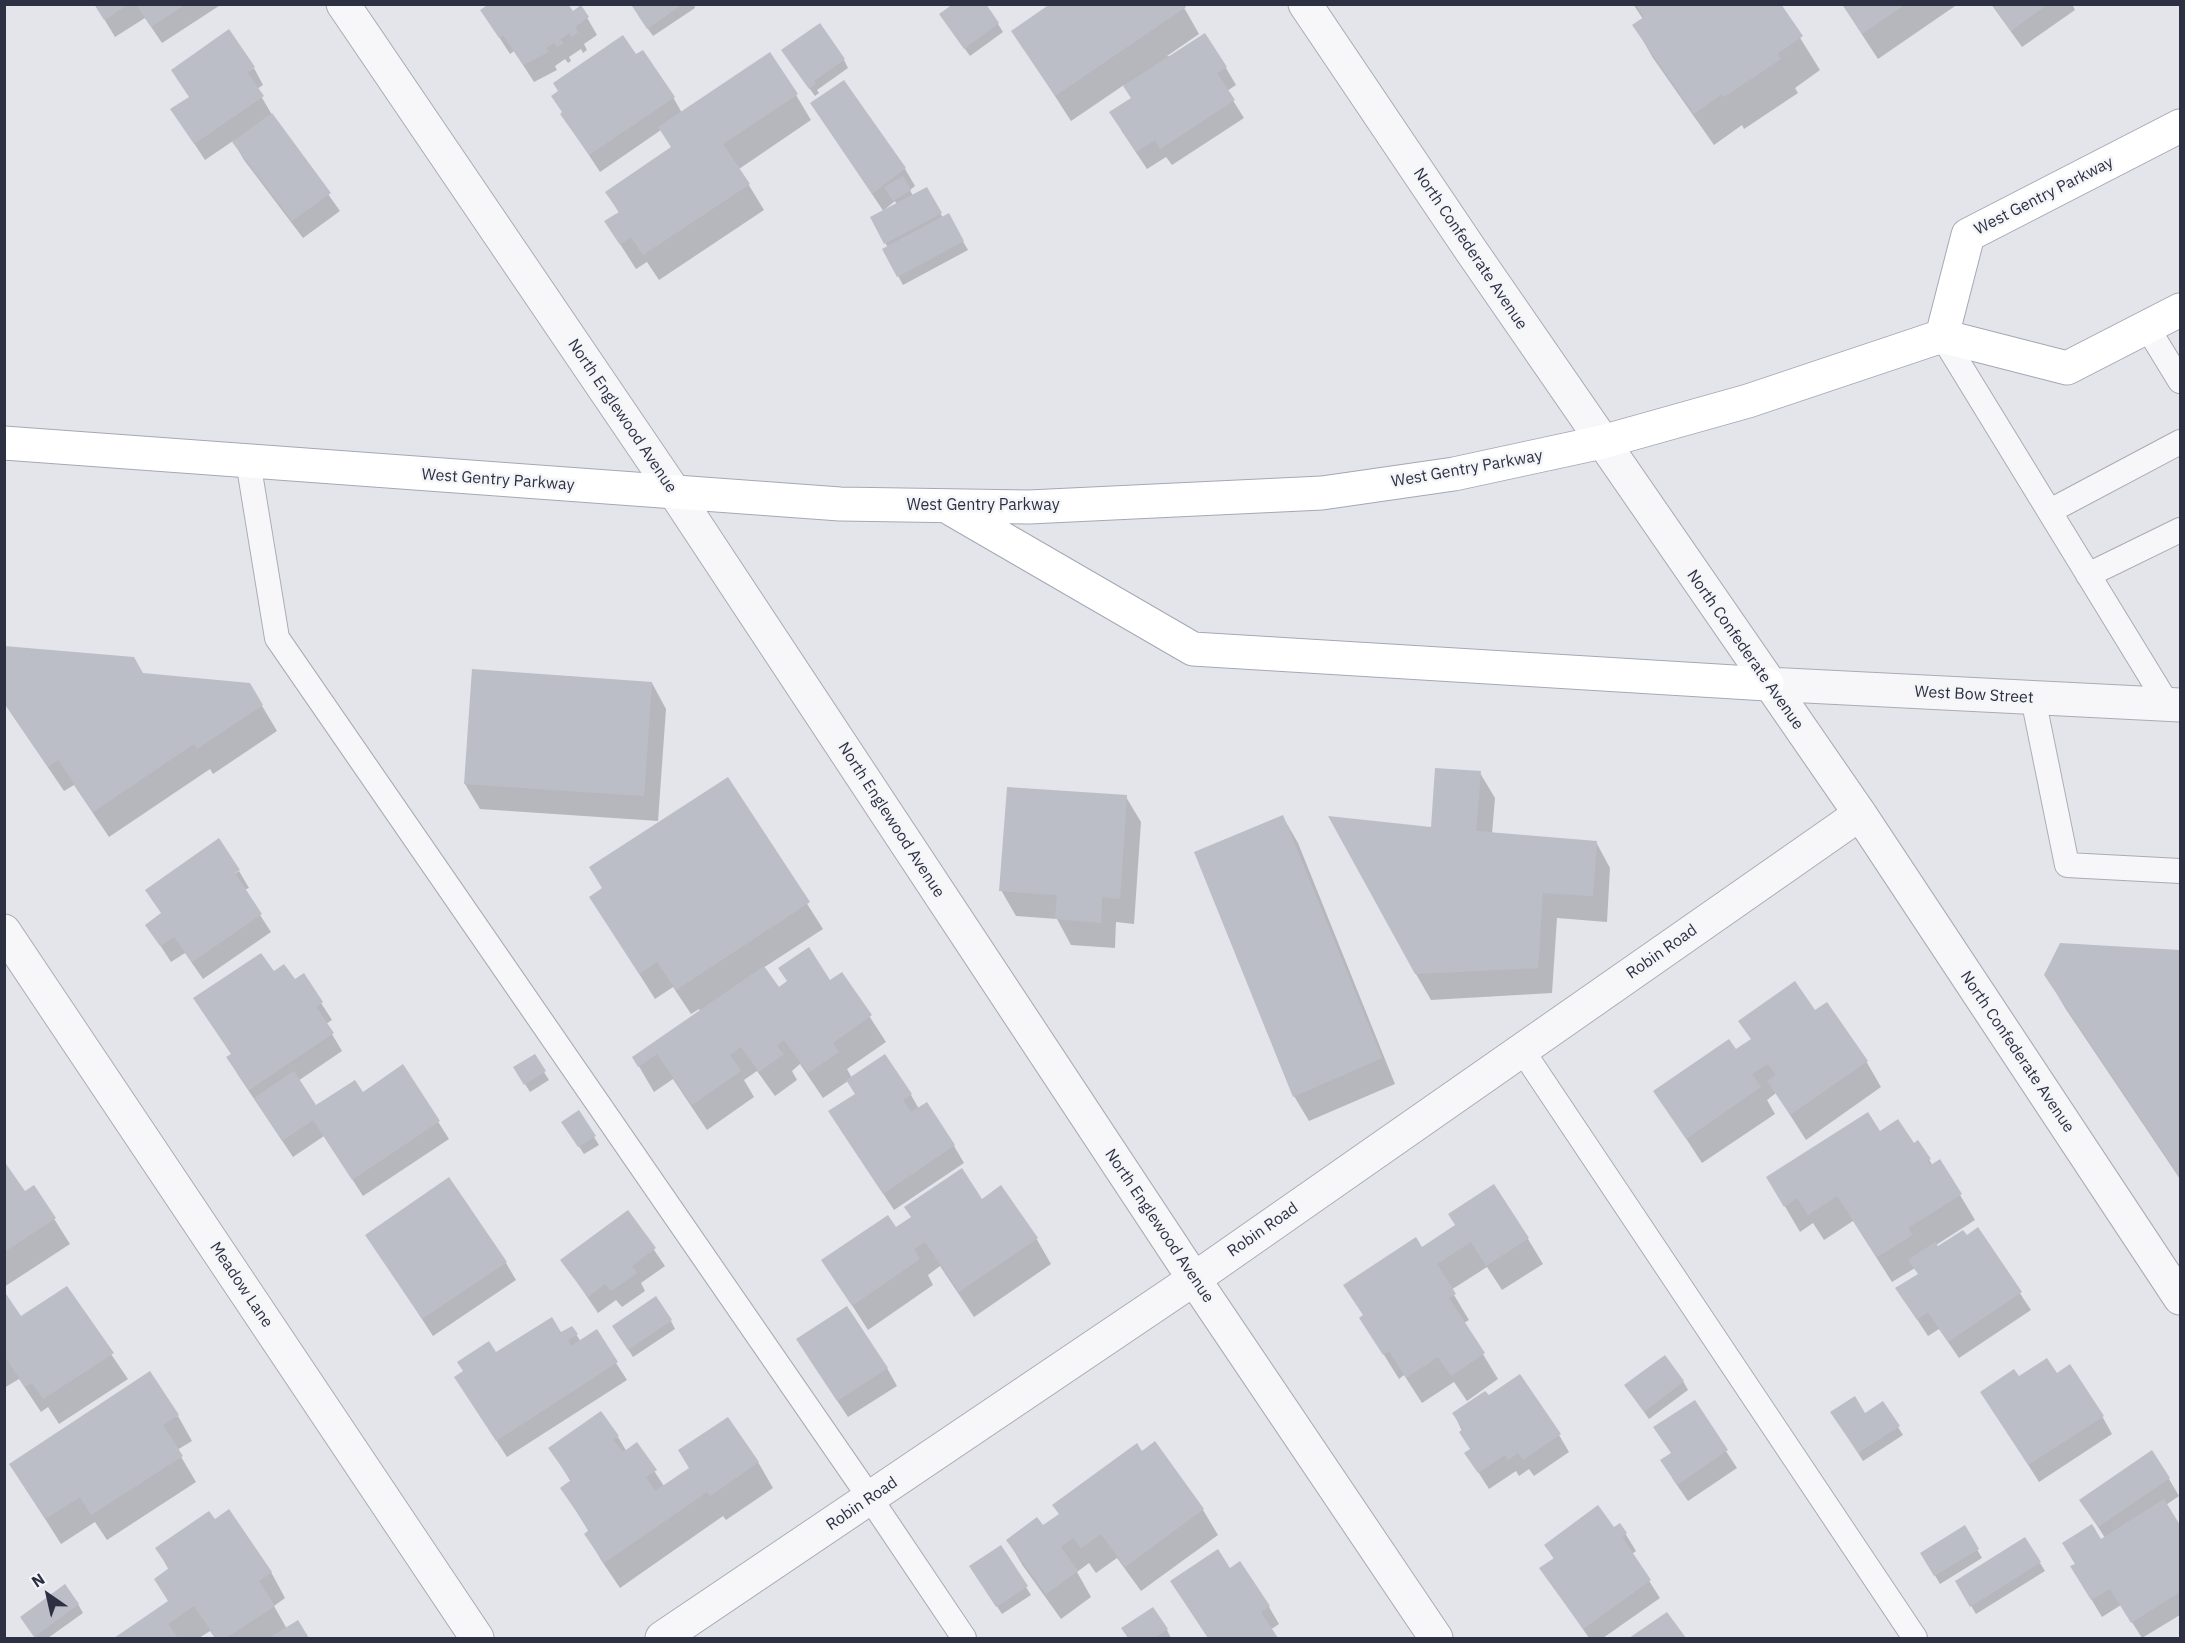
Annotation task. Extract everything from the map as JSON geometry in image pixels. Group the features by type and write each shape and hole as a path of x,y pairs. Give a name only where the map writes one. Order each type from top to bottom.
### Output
{"main road":[{"name":"West Gentry Parkway","path":"4,443 840,504 1029,507 1322,493 1454,474 1602,442 1748,401 1942,336 1968,235 2181,126"},
{"path":"1942,336 2067,368 2181,310"},
{"path":"946,506 1193,649 1767,684"}],"street":[{"name":"North Englewood Avenue","path":"342,4 675,493 1194,1279 1436,1638"},
{"name":"North Confederate Avenue","path":"1305,4 1767,684 1860,814 2181,1298"},
{"name":"West Bow Street","path":"1767,684 2174,705"},
{"name":"Robin Road","path":"662,1638 1194,1279 1860,814"},
{"name":"Meadow Lane","path":"4,931 477,1638"}],"lane":[{"path":"2147,327 2181,381"},
{"path":"1942,336 2088,575 2174,705"},
{"path":"2050,511 2181,442"},
{"path":"249,461 277,638 964,1638"},
{"path":"2088,575 2181,530"},
{"path":"2033,698 2067,865 2181,871"},
{"path":"1522,1050 1915,1638"}],"building":[{"path":"94,4 129,4 104,20"},
{"path":"136,4 186,4 151,27"},
{"path":"489,4 568,4 573,11 581,5 589,17 575,27 578,32 572,37 570,33 560,39 563,43 557,47 554,43 546,48 549,52 523,65 503,35 499,38 480,10"},
{"path":"634,4 683,4 647,29 632,6"},
{"path":"953,4 986,4 999,23 964,49 939,14"},
{"path":"1050,4 1184,4 1186,7 1055,96 1011,31"},
{"path":"1635,4 1781,4 1803,36 1777,54 1781,59 1724,97 1722,94 1694,114 1632,25 1644,17"},
{"path":"1843,4 1906,4 1862,34"},
{"path":"1992,4 2048,4 2011,31"},
{"path":"820,23 845,59 814,81 816,84 809,89 781,50"},
{"path":"229,29 255,67 247,72 264,96 194,144 170,109 189,97 171,70"},
{"path":"1205,33 1227,67 1217,73 1235,100 1160,149 1155,140 1136,152 1109,112 1131,98 1123,86"},
{"path":"623,35 636,54 643,50 675,97 589,155 560,114 562,112 551,96 558,91 553,83"},
{"path":"770,52 798,94 723,144 750,184 643,255 631,237 620,245 604,221 619,212 605,192 671,147 658,127"},
{"path":"844,80 906,168 872,194 810,103"},
{"path":"272,113 331,193 292,221 232,142"},
{"path":"903,176 911,190 893,201 884,187"},
{"path":"927,187 942,213 884,244 870,217"},
{"path":"949,213 964,241 897,277 882,249"},
{"path":"4,646 134,657 143,673 250,683 263,705 197,749 194,744 93,812 58,760 48,767 4,702"},
{"path":"472,669 652,682 644,796 464,784"},
{"path":"1435,768 1481,771 1476,831 1597,841 1593,896 1543,893 1538,968 1415,974 1328,816 1431,827"},
{"path":"728,777 810,902 676,990 657,962 639,974 589,897 602,888 589,867"},
{"path":"1007,787 1127,795 1120,899 1102,897 1101,923 1055,919 1057,895 999,891"},
{"path":"1283,815 1382,1058 1293,1097 1194,852"},
{"path":"219,838 240,870 235,873 262,914 192,962 174,937 160,946 145,925 161,913 145,890"},
{"path":"2060,943 2180,950 2180,1177 2044,975"},
{"path":"809,947 830,980 842,972 872,1015 833,1043 839,1052 808,1073 784,1040 777,1046 784,1054 759,1072 741,1047 730,1055 741,1071 692,1105 657,1054 638,1067 632,1057 764,966 779,987 787,981 778,968"},
{"path":"261,953 274,971 284,964 295,979 304,973 323,1002 316,1007 334,1033 249,1090 226,1057 231,1054 193,998"},
{"path":"1795,981 1815,1010 1827,1002 1868,1061 1790,1115 1767,1081 1776,1075 1768,1064 1752,1074 1761,1087 1686,1139 1653,1091 1729,1039 1736,1049 1751,1039 1738,1021"},
{"path":"535,1054 546,1071 524,1085 513,1067"},
{"path":"885,1054 912,1094 903,1100 911,1112 927,1102 955,1145 883,1194 828,1111 855,1094 846,1080"},
{"path":"403,1064 440,1121 352,1180 313,1120 282,1141 254,1098 294,1071 316,1105 355,1080 363,1092"},
{"path":"579,1110 596,1136 578,1147 561,1122"},
{"path":"1868,1112 1880,1131 1898,1119 1914,1143 1918,1140 1931,1159 1927,1161 1931,1165 1940,1159 1962,1194 1908,1228 1913,1235 1877,1257 1837,1196 1808,1215 1797,1198 1784,1207 1766,1177"},
{"path":"4,1161 25,1191 34,1185 56,1218 4,1252"},
{"path":"962,1168 982,1199 1001,1185 1038,1238 959,1292 925,1242 914,1249 920,1259 852,1306 821,1260 888,1215 896,1227 911,1217 904,1207"},
{"path":"449,1177 507,1262 422,1319 365,1235"},
{"path":"1494,1184 1529,1238 1486,1266 1471,1242 1437,1264 1456,1294 1449,1298 1485,1353 1451,1376 1438,1357 1406,1378 1389,1351 1383,1355 1359,1318 1363,1315 1343,1285 1416,1237 1422,1247 1455,1225 1448,1214"},
{"path":"628,1210 656,1248 632,1266 637,1273 611,1291 605,1284 588,1297 560,1260"},
{"path":"1978,1227 2022,1292 1948,1342 1928,1312 1917,1320 1895,1288 1918,1274 1908,1260 1935,1242 1938,1246 1963,1230 1967,1235"},
{"path":"67,1286 114,1353 43,1399 32,1383 25,1387 4,1355 4,1291 21,1316"},
{"path":"656,1296 672,1320 628,1350 612,1326"},
{"path":"847,1306 888,1368 837,1401 796,1339"},
{"path":"552,1317 561,1332 572,1326 578,1334 568,1340 571,1346 597,1329 618,1362 496,1441 454,1377 463,1371 457,1362 489,1341 496,1352"},
{"path":"1665,1355 1684,1381 1644,1412 1624,1385"},
{"path":"2047,1358 2057,1373 2070,1364 2104,1416 2028,1465 1980,1392 2014,1369 2019,1376"},
{"path":"150,1371 179,1415 163,1425 183,1456 91,1515 80,1497 45,1519 9,1464"},
{"path":"1520,1374 1561,1434 1523,1460 1518,1453 1508,1460 1505,1455 1478,1473 1464,1453 1470,1449 1459,1432 1463,1429 1452,1413 1485,1391 1489,1395"},
{"path":"1855,1396 1865,1413 1883,1401 1900,1426 1858,1453 1830,1412"},
{"path":"1695,1400 1728,1450 1677,1485 1660,1460 1671,1453 1653,1427"},
{"path":"601,1411 619,1436 613,1440 623,1452 637,1442 657,1470 646,1477 655,1491 689,1468 678,1450 728,1417 759,1462 710,1496 707,1492 604,1563 584,1534 589,1530 560,1488 571,1480 548,1448"},
{"path":"1155,1441 1204,1509 1125,1567 1101,1534 1081,1548 1073,1538 1061,1547 1078,1571 1046,1594 1006,1540 1037,1517 1043,1525 1059,1514 1052,1505 1137,1443 1142,1451"},
{"path":"2152,1450 2170,1478 2098,1527 2079,1500"},
{"path":"2164,1499 2180,1525 2180,1592 2131,1623 2110,1589 2091,1600 2070,1566 2075,1564 2062,1543 2092,1524 2101,1539"},
{"path":"1598,1505 1614,1527 1620,1523 1627,1533 1622,1537 1651,1580 1583,1629 1539,1568 1554,1558 1544,1545"},
{"path":"229,1509 272,1572 259,1581 275,1606 226,1638 216,1638 194,1606 168,1624 178,1638 114,1638 168,1601 154,1579 169,1568 155,1548 209,1511 215,1519"},
{"path":"1965,1525 1979,1549 1934,1576 1920,1553"},
{"path":"2025,1537 2041,1562 1970,1607 1955,1581"},
{"path":"1001,1545 1028,1586 996,1607 969,1566"},
{"path":"1218,1549 1230,1568 1240,1561 1270,1606 1261,1612 1278,1638 1208,1638 1170,1581"},
{"path":"65,1584 79,1604 34,1637 20,1617"},
{"path":"1153,1607 1168,1629 1154,1638 1128,1638 1121,1628"},
{"path":"1667,1612 1686,1638 1629,1638"},
{"path":"298,1620 309,1638 269,1638"}]}
